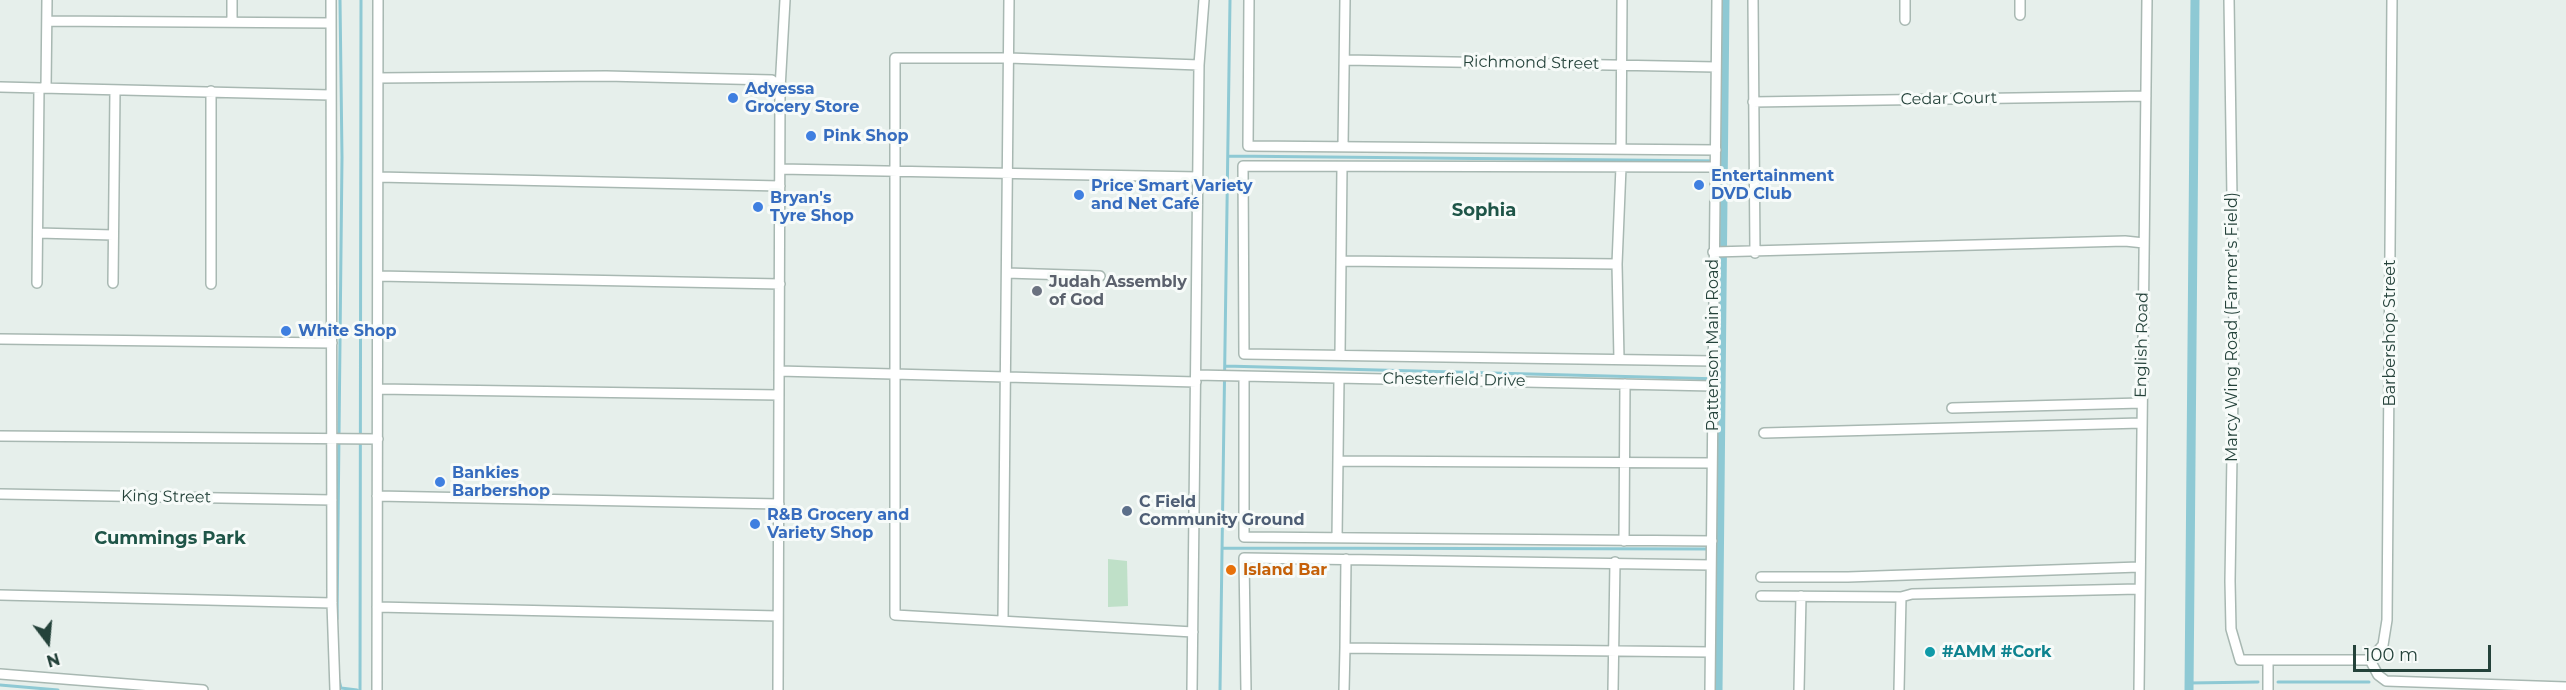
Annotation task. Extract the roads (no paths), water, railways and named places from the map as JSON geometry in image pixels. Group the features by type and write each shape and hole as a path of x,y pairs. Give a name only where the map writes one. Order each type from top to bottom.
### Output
{"street":[{"path":"37,283 42,88 47,0"},
{"path":"232,0 232,20"},
{"path":"331,0 332,603 335,690"},
{"path":"377,690 378,0"},
{"path":"778,690 780,89 785,0"},
{"path":"1003,620 1009,0"},
{"path":"1192,690 1199,65 1204,0"},
{"path":"1249,0 1248,146 1716,150"},
{"path":"1343,146 1346,60 1345,0"},
{"path":"1621,148 1622,0"},
{"name":"Pattenson Main Road","path":"1710,690 1713,361 1717,252 1715,167 1717,0"},
{"path":"1754,0 1755,253"},
{"path":"1905,0 1905,20"},
{"path":"2020,0 2020,15"},
{"name":"English Road","path":"2139,690 2147,0"},
{"name":"Marcy Wing Road (Farmer's Field)","path":"2229,0 2234,329 2231,629 2236,653 2240,660 2268,662"},
{"name":"Barbershop Street","path":"2370,660 2383,645 2387,620 2392,0"},
{"path":"47,21 232,20 331,23"},
{"path":"1193,632 895,615 895,58 1009,58 1199,65"},
{"name":"Richmond Street","path":"1346,60 1716,67"},
{"path":"378,78 654,77 772,80 780,89"},
{"path":"0,87 330,95"},
{"path":"113,283 115,90"},
{"path":"211,91 211,284"},
{"name":"Cedar Court","path":"1753,102 2146,96"},
{"name":"Chesterfield Drive","path":"1342,167 1243,166 1244,354 1713,361"},
{"path":"1340,354 1342,167 1715,167"},
{"path":"1619,359 1617,264 1621,167"},
{"path":"780,169 1198,177"},
{"path":"378,177 780,186"},
{"path":"38,233 113,235"},
{"path":"1717,252 1755,253 2125,241 2144,243"},
{"path":"1342,261 1617,264"},
{"path":"1007,273 1100,276"},
{"path":"378,276 780,284"},
{"path":"0,339 332,343"},
{"name":"Chesterfield Drive","path":"779,370 1196,379 1244,377 1713,386"},
{"path":"1244,377 1244,537 1712,543"},
{"path":"1337,538 1339,379"},
{"path":"1624,541 1625,384"},
{"path":"378,389 779,395"},
{"path":"1952,408 2141,403"},
{"path":"1963,408 1964,428"},
{"path":"1764,433 2142,423"},
{"path":"0,436 378,439"},
{"path":"1338,461 1712,463"},
{"name":"King Street","path":"0,494 332,500"},
{"path":"377,496 779,504"},
{"path":"1246,690 1244,558 1711,563"},
{"path":"1344,690 1346,559"},
{"path":"1613,690 1615,562"},
{"path":"1761,577 1848,577 2139,567"},
{"path":"1761,596 1901,597 1912,594 2139,589"},
{"path":"0,595 332,603"},
{"path":"1799,690 1801,596"},
{"path":"1899,690 1901,597"},
{"path":"377,607 778,616"},
{"path":"1345,648 1710,652"},
{"path":"2268,690 2268,662 2370,660 2386,685 2566,687"},
{"path":"0,674 203,690"}],"waterway":[{"path":"337,619 342,157 340,0"},
{"path":"360,690 361,0"},
{"path":"1220,690 1230,0"},
{"path":"1718,690 1725,0"},
{"path":"2189,690 2195,0"},
{"path":"1228,156 1723,161"},
{"path":"1225,366 1721,379"},
{"path":"1222,548 1720,549"},
{"path":"339,680 341,688 357,690"},
{"path":"2189,683 2258,682"},
{"path":"2278,682 2369,682"},
{"path":"0,685 58,690"}],"place":[{"name":"Adyessa Grocery Store","path":"733,98"},
{"name":"Pink Shop","path":"811,136"},
{"name":"Entertainment DVD Club","path":"1699,185"},
{"name":"Price Smart Variety and Net Café","path":"1079,195"},
{"name":"Bryan's Tyre Shop","path":"758,207"},
{"name":"Judah Assembly of God","path":"1037,291"},
{"name":"White Shop","path":"286,331"},
{"name":"Bankies Barbershop","path":"440,482"},
{"name":"C Field Community Ground","path":"1127,511"},
{"name":"R&B Grocery and Variety Shop","path":"755,524"},
{"name":"Island Bar","path":"1231,570"},
{"name":"#AMM #Cork","path":"1930,652"}],"district":[{"name":"Sophia","path":"1484,211"},
{"name":"Cummings Park","path":"170,539"}]}
